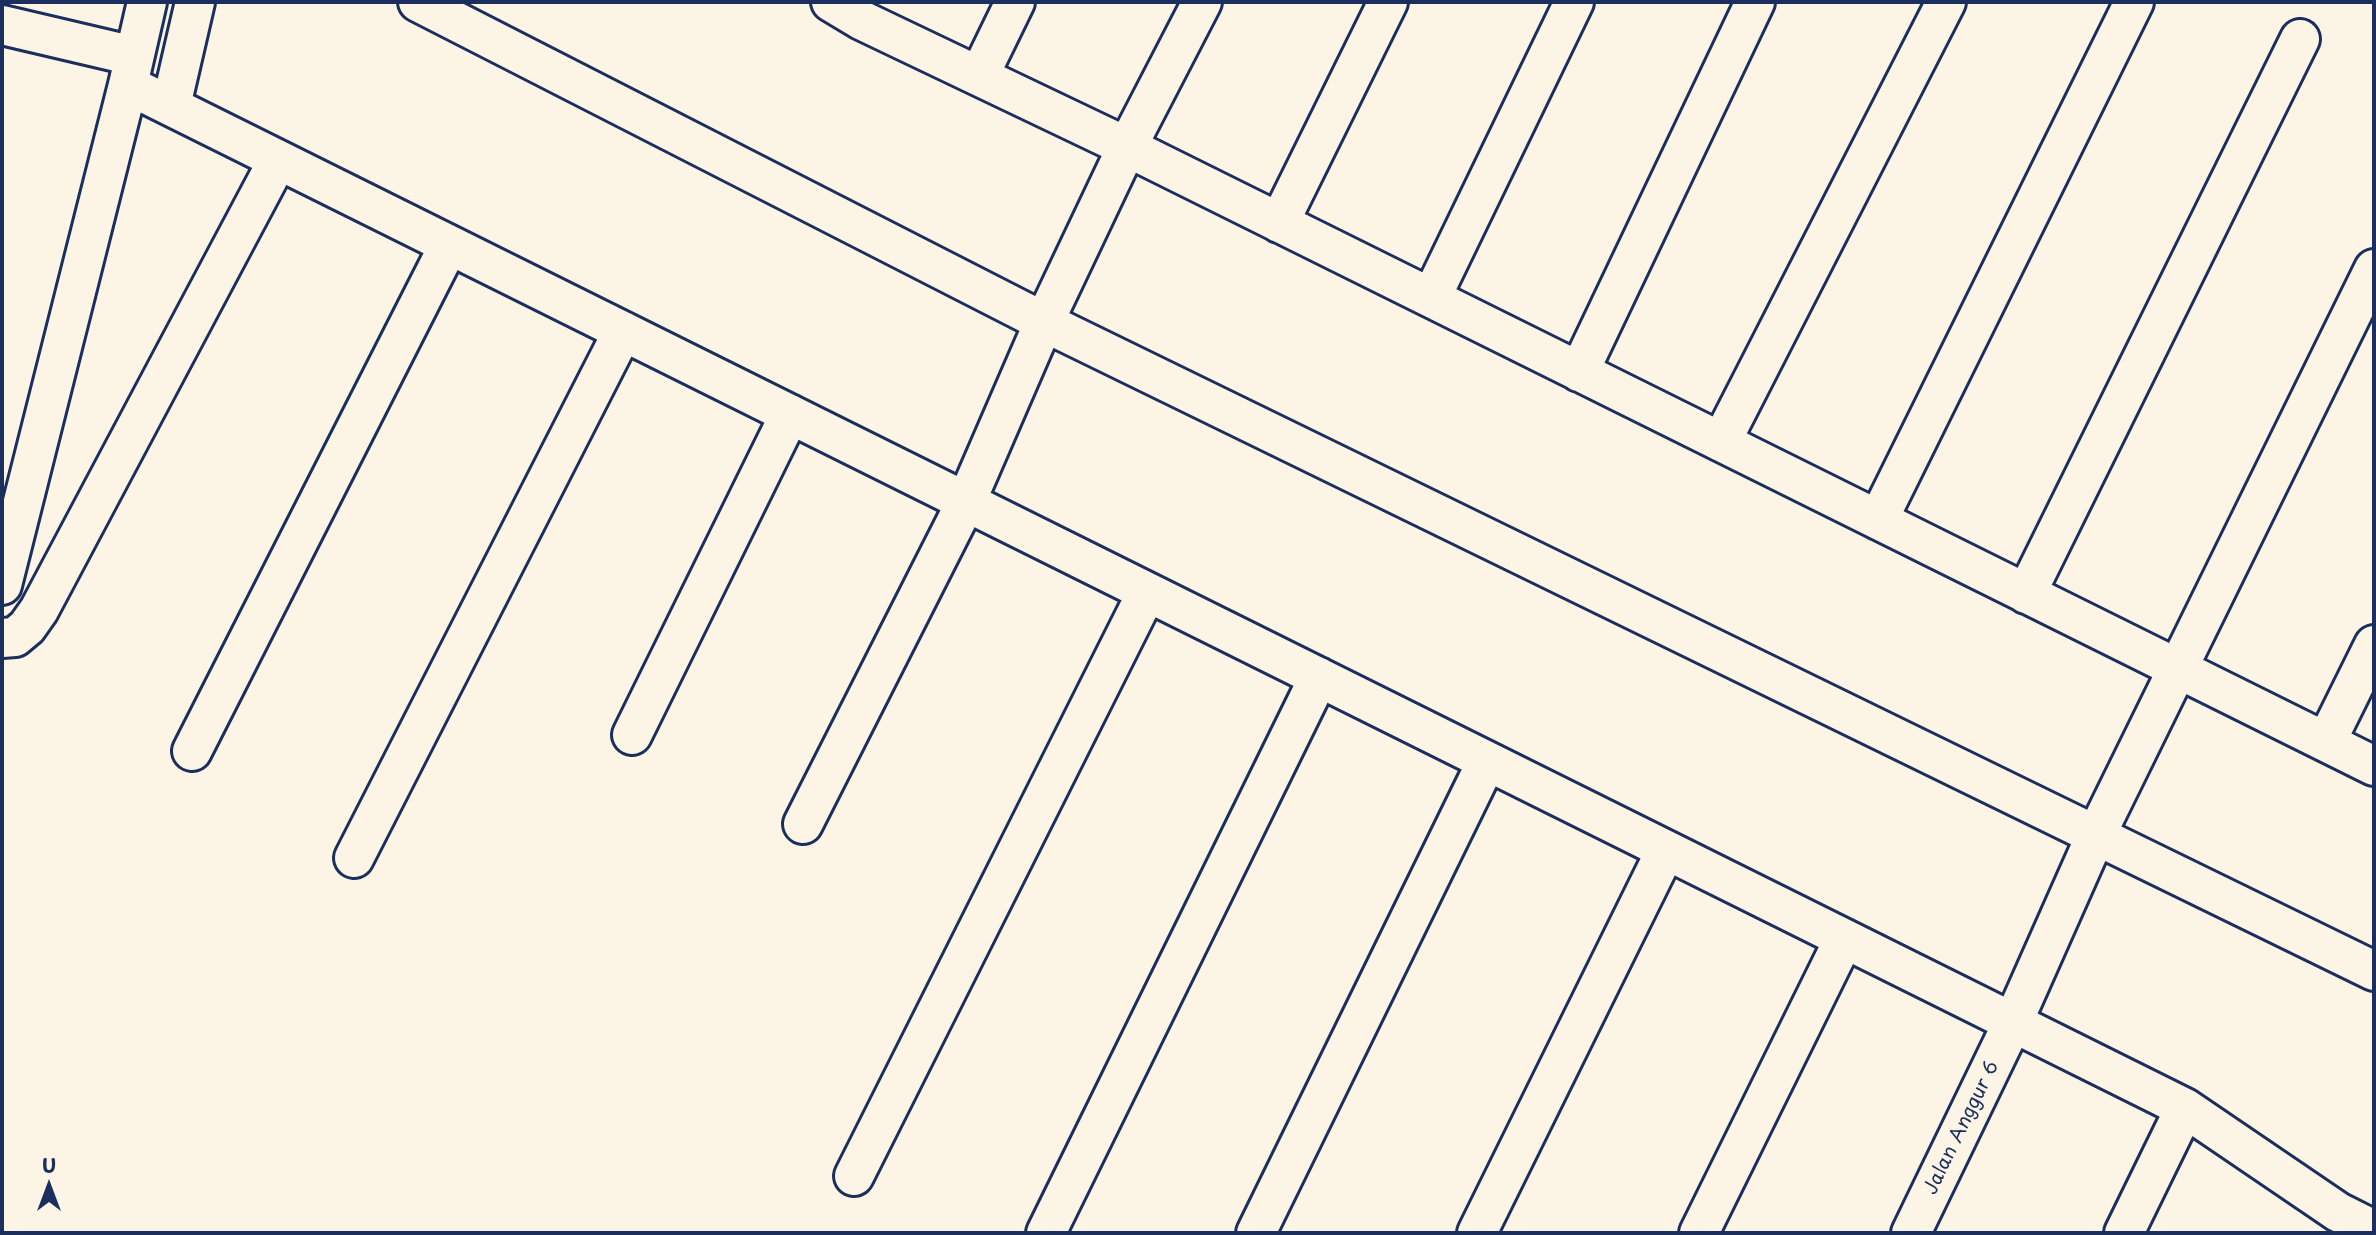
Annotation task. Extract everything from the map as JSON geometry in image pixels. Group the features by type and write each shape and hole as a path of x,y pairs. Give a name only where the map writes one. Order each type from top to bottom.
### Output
{"street":[{"path":"2,585 147,2"},
{"path":"171,106 195,2"},
{"path":"418,2 1044,322 2374,971"},
{"path":"831,2 861,20 1127,147 2374,766"},
{"path":"979,76 1015,2"},
{"path":"803,824 966,502 1044,322 1127,147 1202,2"},
{"path":"1279,223 1388,2"},
{"path":"1431,298 1574,2"},
{"path":"1579,372 1755,2"},
{"path":"1721,442 1946,2"},
{"path":"1878,520 2134,2"},
{"path":"2,25 131,71 171,106 2185,1108 2333,1222 2374,1230"},
{"path":"2026,594 2300,39"},
{"path":"2,638 15,637 27,627 39,610 278,160"},
{"path":"192,751 449,245"},
{"name":"Jalan Anggur 6","path":"1910,1233 2013,1022 2096,835 2374,268"},
{"path":"354,858 623,331"},
{"path":"632,735 790,414"},
{"path":"854,1176 1147,592"},
{"path":"2326,742 2374,645"},
{"path":"1046,1233 1319,677"},
{"path":"1256,1233 1487,761"},
{"path":"1477,1233 1666,850"},
{"path":"1699,1233 1844,939"},
{"path":"2124,1233 2185,1108"}]}
